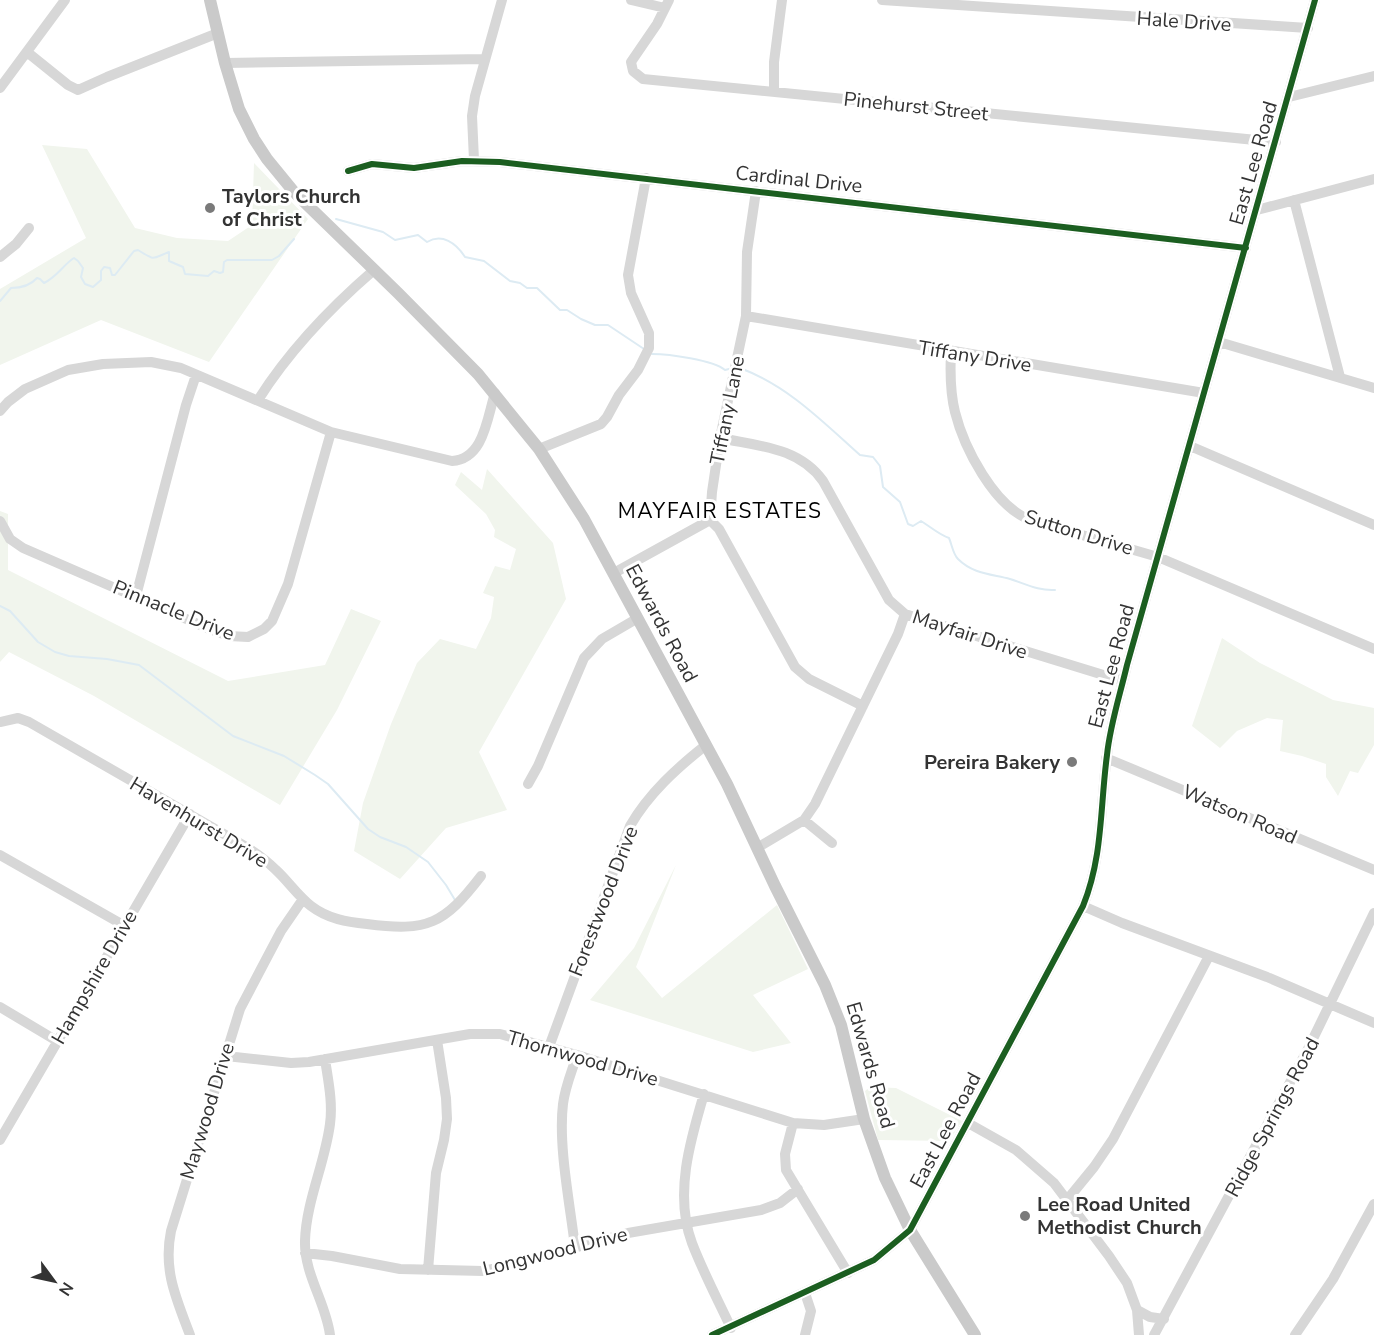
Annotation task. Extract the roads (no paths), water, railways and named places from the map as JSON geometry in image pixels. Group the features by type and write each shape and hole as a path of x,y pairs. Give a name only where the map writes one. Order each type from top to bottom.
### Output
{"main road":[{"name":"Edwards Road","path":"210,0 225,63 242,116 267,159 294,192 450,344 495,393 539,449 584,519 706,745 834,1004 864,1119 885,1178 910,1230 975,1335"}],"street":[{"path":"0,88 65,0"},
{"path":"474,160 472,116 502,0"},
{"path":"631,0 667,4"},
{"path":"774,92 774,62 782,0"},
{"name":"Hale Drive","path":"882,0 1308,28"},
{"path":"1049,0 1049,12"},
{"name":"East Lee Road","path":"712,1335 874,1260 910,1230 1083,906 1089,892 1098,855 1106,758 1123,681 1315,0"},
{"name":"Pinehurst Street","path":"667,4 657,24 633,59 632,69 637,76 648,80 1276,142"},
{"path":"27,52 68,85 78,90 107,76 218,33"},
{"path":"225,63 485,59"},
{"path":"1289,97 1374,76"},
{"name":"Cardinal Drive","path":"348,171 372,164 414,168 474,160 1246,248"},
{"path":"539,449 557,440 595,428 604,421 618,395 648,353 649,333 631,293 627,275 646,178"},
{"path":"1257,210 1374,179"},
{"name":"Tiffany Lane","path":"710,520 720,438 746,316 747,252 756,191"},
{"path":"1294,200 1340,377"},
{"path":"0,257 16,244 29,228"},
{"path":"258,400 298,345 374,270"},
{"name":"Tiffany Drive","path":"746,316 1204,393"},
{"path":"1219,342 1374,388"},
{"name":"Sutton Drive","path":"951,352 951,394 961,431 984,476 1010,508 1020,516 1158,557 1374,649"},
{"path":"0,411 25,389 57,374 82,367 151,362 174,366 332,432 447,461 470,456 478,446 495,393"},
{"path":"136,596 196,375"},
{"name":"Pinnacle Drive","path":"0,521 8,536 18,545 229,636 248,637 264,629 277,613 288,584 332,432"},
{"name":"Mayfair Drive","path":"720,438 782,450 800,458 814,470 824,481 889,600 905,614 1123,681"},
{"path":"1190,446 1374,525"},
{"path":"614,573 710,520 719,529 795,667 809,679 863,706"},
{"path":"757,848 804,820 815,804 905,614"},
{"path":"528,784 538,766 584,658 602,639 638,618"},
{"name":"Havenhurst Drive","path":"0,722 18,718 29,722 190,814 259,855 275,868 303,899 319,911 339,920 412,927 431,922 461,902 481,876"},
{"name":"Forestwood Drive","path":"549,1047 630,826 662,783 706,745"},
{"name":"Watson Road","path":"1106,758 1374,870"},
{"name":"Hampshire Drive","path":"0,1140 190,814"},
{"path":"804,820 832,843"},
{"path":"0,855 124,926"},
{"name":"Maywood Drive","path":"190,1335 169,1270 167,1248 186,1179 236,1021 247,994 281,931 303,899"},
{"path":"1083,906 1267,977 1374,1023"},
{"name":"Ridge Springs Road","path":"1154,1335 1331,1004 1374,913"},
{"path":"1067,1200 1113,1139 1209,956"},
{"path":"0,1007 57,1041"},
{"name":"Thornwood Drive","path":"226,1056 291,1063 486,1033 512,1037 577,1055 793,1123 824,1125 864,1119"},
{"path":"428,1270 436,1173 447,1119 437,1040"},
{"path":"575,1246 562,1116 566,1088 577,1055"},
{"path":"325,1059 331,1101 330,1122 307,1222 305,1254 330,1335"},
{"path":"704,1094 690,1141 686,1170 687,1223 691,1242 731,1328"},
{"path":"793,1123 784,1161 789,1176 848,1273"},
{"path":"968,1123 1003,1141 1054,1183 1127,1283 1137,1310 1139,1335"},
{"name":"Longwood Drive","path":"305,1254 332,1256 400,1269 494,1270 628,1233 761,1210 780,1203 798,1189"},
{"path":"1295,1335 1333,1279 1374,1203"},
{"path":"805,1293 812,1311 806,1335"},
{"path":"1137,1310 1150,1317 1164,1318"}],"waterway":[{"path":"336,219 383,232 395,240 418,235 427,242 433,239 448,241 465,257 484,261 510,281 520,283 527,288 537,288 560,310 567,310 595,325 608,325 644,349"},
{"path":"0,301 11,288 25,286 37,278 44,283 74,258 83,268 81,277 85,284 93,287 101,280 101,271 104,267 110,268 112,275 115,275 134,251 138,250 154,258 169,252 169,261 183,267 185,274 208,276 214,271 223,272 224,262 227,260 272,260 279,256 294,239"},
{"path":"652,354 690,358 711,363 725,370 729,369"},
{"path":"740,368 774,384 789,394 860,455 873,457 880,466 883,487 900,502 908,524 913,526 921,521 949,538 955,555 964,564 982,573 1038,588 1055,590"},
{"path":"0,606 10,611 38,642 55,652 69,656 107,659 139,665 233,736 284,756 315,775 328,784 368,829 380,837 406,847 428,862 455,900"}],"place":[{"name":"Taylors Church of Christ","path":"210,208"},
{"name":"Pereira Bakery","path":"1072,762"},
{"name":"Lee Road United Methodist Church","path":"1025,1216"}],"district":[{"name":"MAYFAIR ESTATES","path":"720,511"}]}
